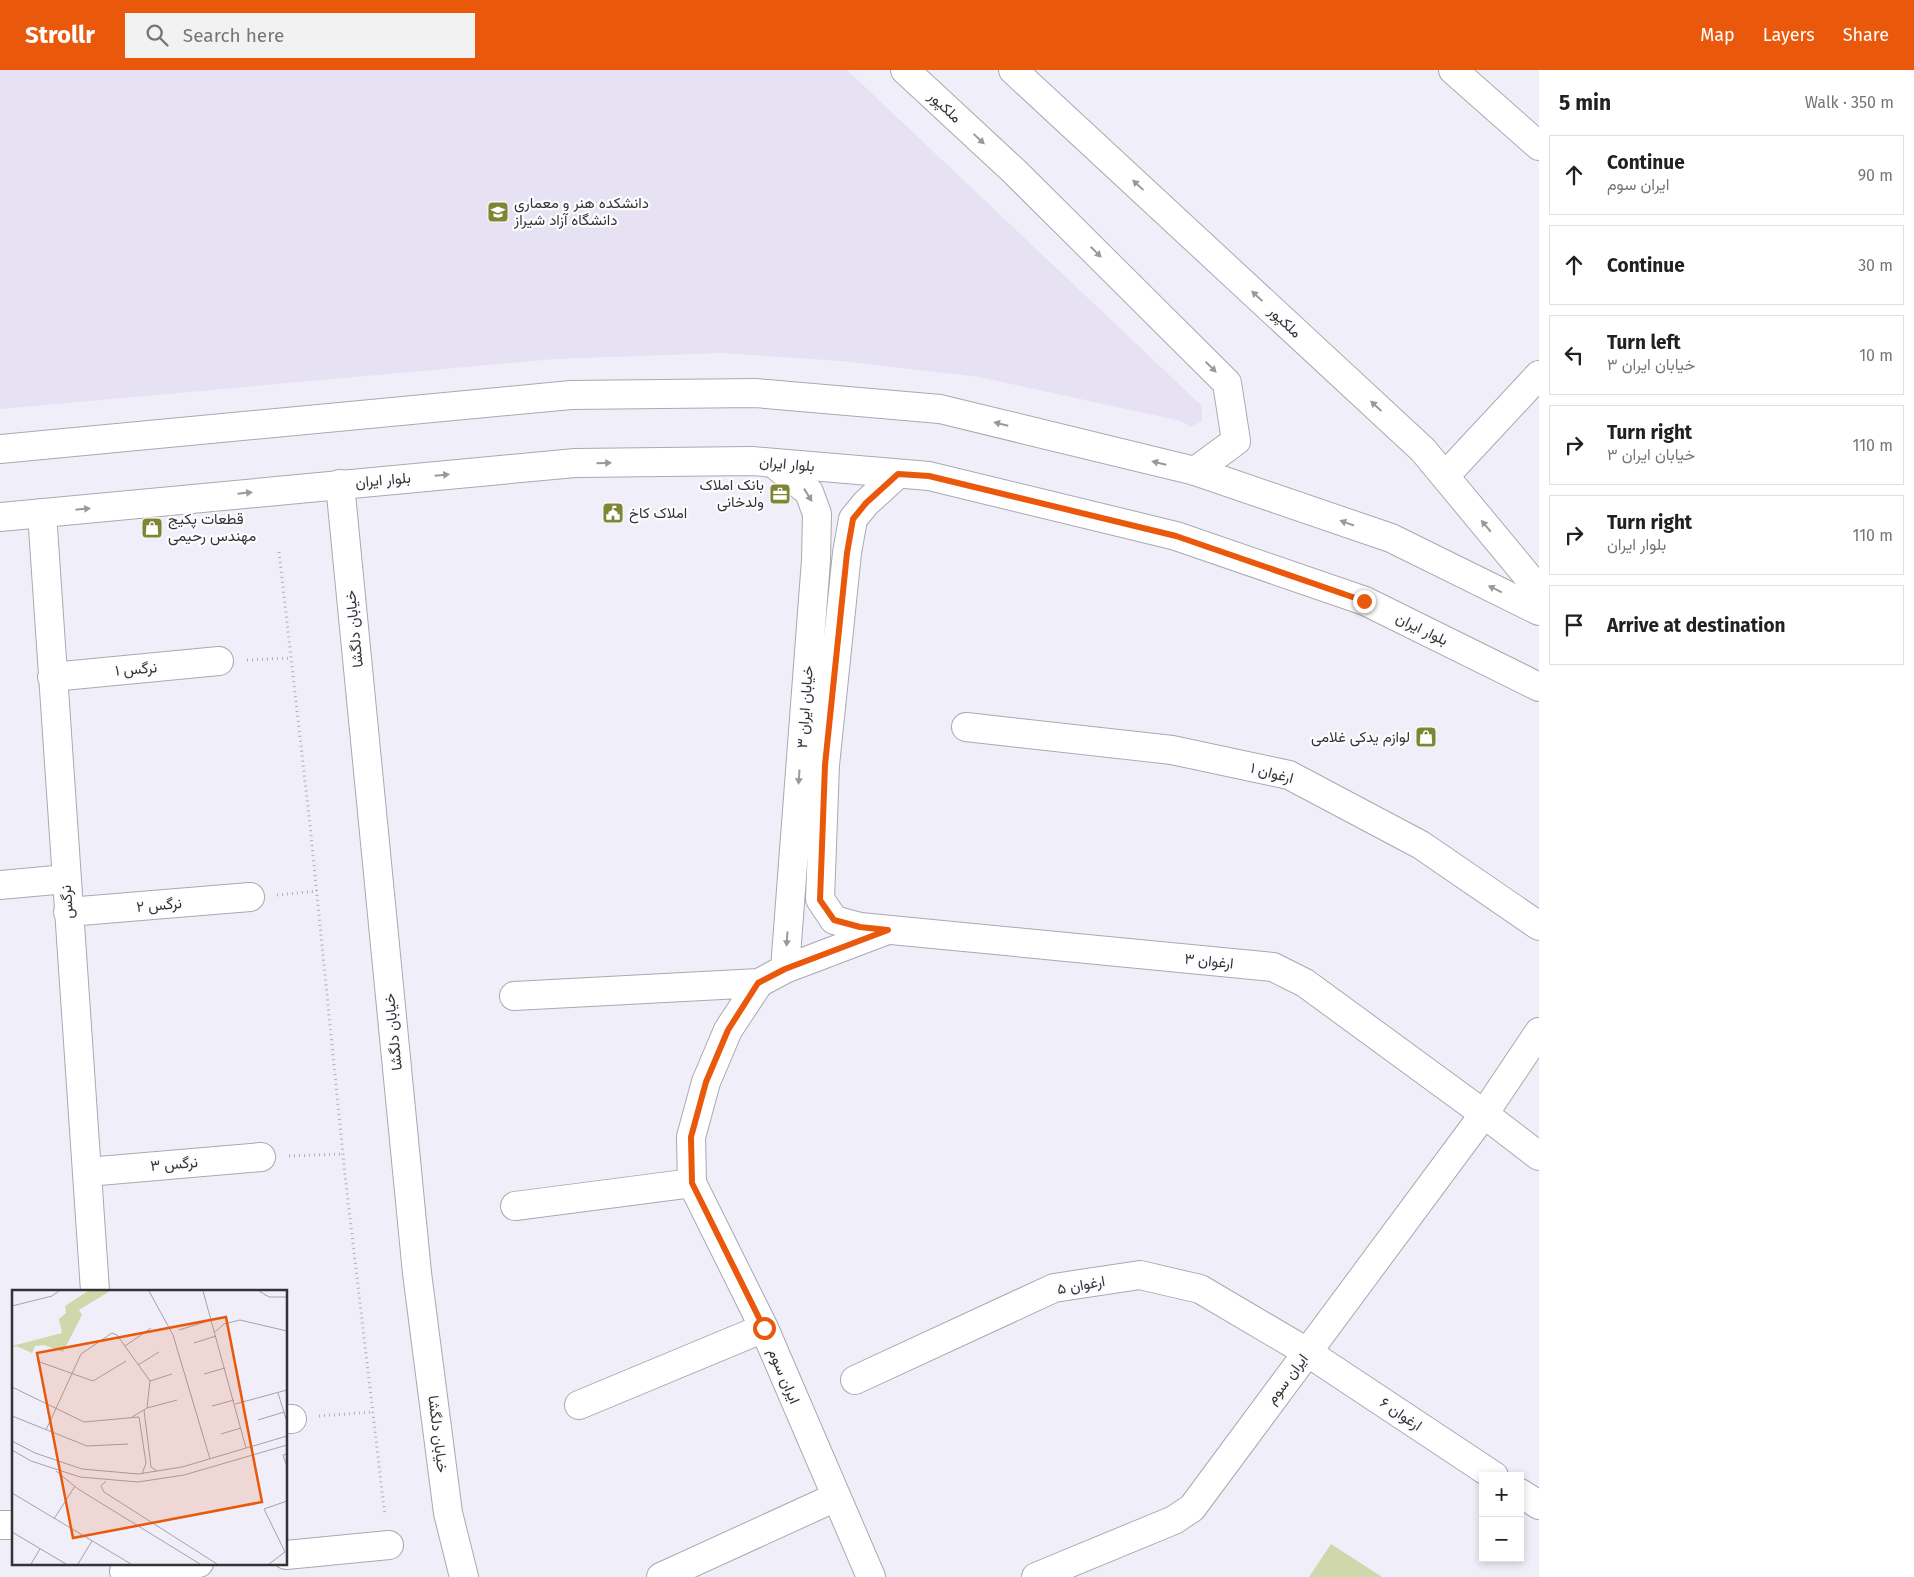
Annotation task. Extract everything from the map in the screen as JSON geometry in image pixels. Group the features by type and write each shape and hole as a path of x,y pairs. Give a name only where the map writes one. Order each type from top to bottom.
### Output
{"street":[{"name":"ملکپور","path":"905,70 1015,172 1227,383 1236,441 1195,471"},
{"name":"ملکپور","path":"1013,70 1422,450 1539,590"},
{"path":"1453,70 1539,146"},
{"path":"1445,476 1539,375"},
{"path":"0,449 572,395 755,393 940,409 1195,471 1391,538 1539,611"},
{"name":"بلوار ایران","path":"0,517 575,463 752,461 929,476 1185,539 1364,601 1539,687"},
{"name":"خیابان ایران ۳","path":"773,463 809,492 817,514 816,560 785,969"},
{"name":"خیابان ایران ۳","path":"888,930 860,927 834,920 820,900 825,765 847,553 853,519 866,503 898,474"},
{"name":"خیابان دلگشا","path":"340,484 417,1273 448,1513 464,1577"},
{"name":"نرگس","path":"42,513 95,1290"},
{"name":"نرگس ۱","path":"52,677 219,662"},
{"name":"ارغوان ۱","path":"966,727 1172,750 1289,775 1421,845 1539,926"},
{"path":"0,885 66,879"},
{"name":"نرگس ۲","path":"68,912 250,897"},
{"path":"514,996 758,983 785,969 888,930"},
{"name":"ارغوان ۳","path":"888,930 1274,967 1305,983 1539,1156"},
{"name":"ایران سوم","path":"758,983 728,1030 706,1082 691,1137 692,1183 764,1328 871,1577"},
{"name":"ایران سوم","path":"1036,1577 1174,1520 1192,1508 1484,1114 1539,1032"},
{"name":"نرگس ۳","path":"87,1172 261,1157"},
{"path":"515,1206 692,1183"},
{"name":"ارغوان ۵","path":"855,1380 1054,1288 1140,1275 1200,1289 1307,1352"},
{"path":"579,1405 764,1328"},
{"name":"ارغوان ۶","path":"1307,1352 1488,1472"},
{"path":"1524,1496 1539,1505"},
{"path":"661,1577 836,1497"},
{"path":"288,1555 389,1545"},
{"path":"123,1570 188,1564"}],"path":[{"path":"279,552 317,891 343,1154 389,1545"},
{"path":"219,662 291,658"},
{"path":"250,897 317,891"},
{"path":"261,1157 343,1154"},
{"path":"289,1419 373,1412"}],"shaded area":[{"name":"دانشکده هنر و معماری دانشگاه آزاد شیراز","path":"0,70 847,70 1202,406 1202,421 1191,427 1181,421 979,377 841,361 721,353 555,359 0,409"}],"green space":[{"path":"1331,1544 1382,1577 1309,1577"}],"place":[{"name":"دانشکده هنر و معماری دانشگاه آزاد شیراز","path":"498,212"},
{"name":"بانک املاک ولدخانی","path":"780,494"},
{"name":"املاک کاخ","path":"613,513"},
{"name":"قطعات پکیج مهندس رحیمی","path":"152,528"},
{"name":"لوازم یدکی غلامی","path":"1426,737"}],"route":[{"path":"764,1328 692,1183 691,1137 706,1082 728,1030 758,983 785,969 888,930 860,927 834,920 820,900 825,765 847,553 853,519 866,503 898,474 929,476 1176,536 1364,601"}]}
